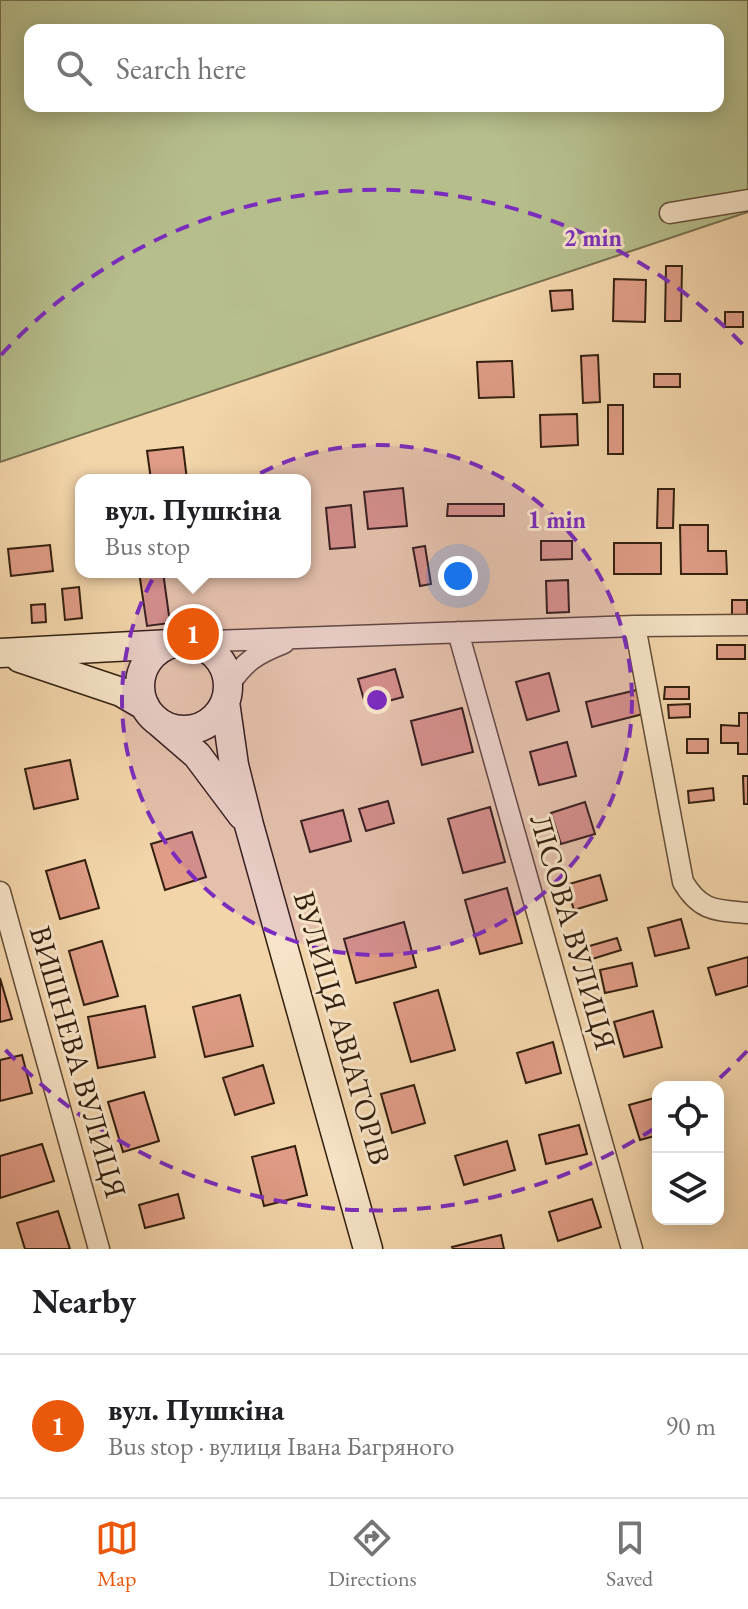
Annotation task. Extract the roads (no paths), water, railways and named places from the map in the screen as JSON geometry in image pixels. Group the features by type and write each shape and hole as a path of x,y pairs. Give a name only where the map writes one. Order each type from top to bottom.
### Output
{"main road":[{"path":"152,714 140,688 143,669 154,653 177,643"},
{"path":"177,643 200,645 215,654 225,669 227,694 214,718 197,728 177,729 121,692 2,652 177,643"},
{"name":"ВУЛИЦЯ АВІАТОРІВ","path":"227,694 234,765 249,825 368,1249"},
{"name":"ВУЛИЦЯ АВІАТОРІВ","path":"152,714 197,755 249,825"}],"street":[{"path":"670,213 748,200"},
{"path":"177,643 635,626 748,625"},
{"path":"635,626 683,882 693,899 713,910 748,913"},
{"name":"ЛІСОВА ВУЛИЦЯ","path":"458,632 632,1249"},
{"path":"227,694 242,665 262,652 299,637"},
{"name":"ВИШНЕВА ВУЛИЦЯ","path":"0,892 99,1249"}],"place":[{"name":"вул. Пушкіна","path":"193,634"}]}
